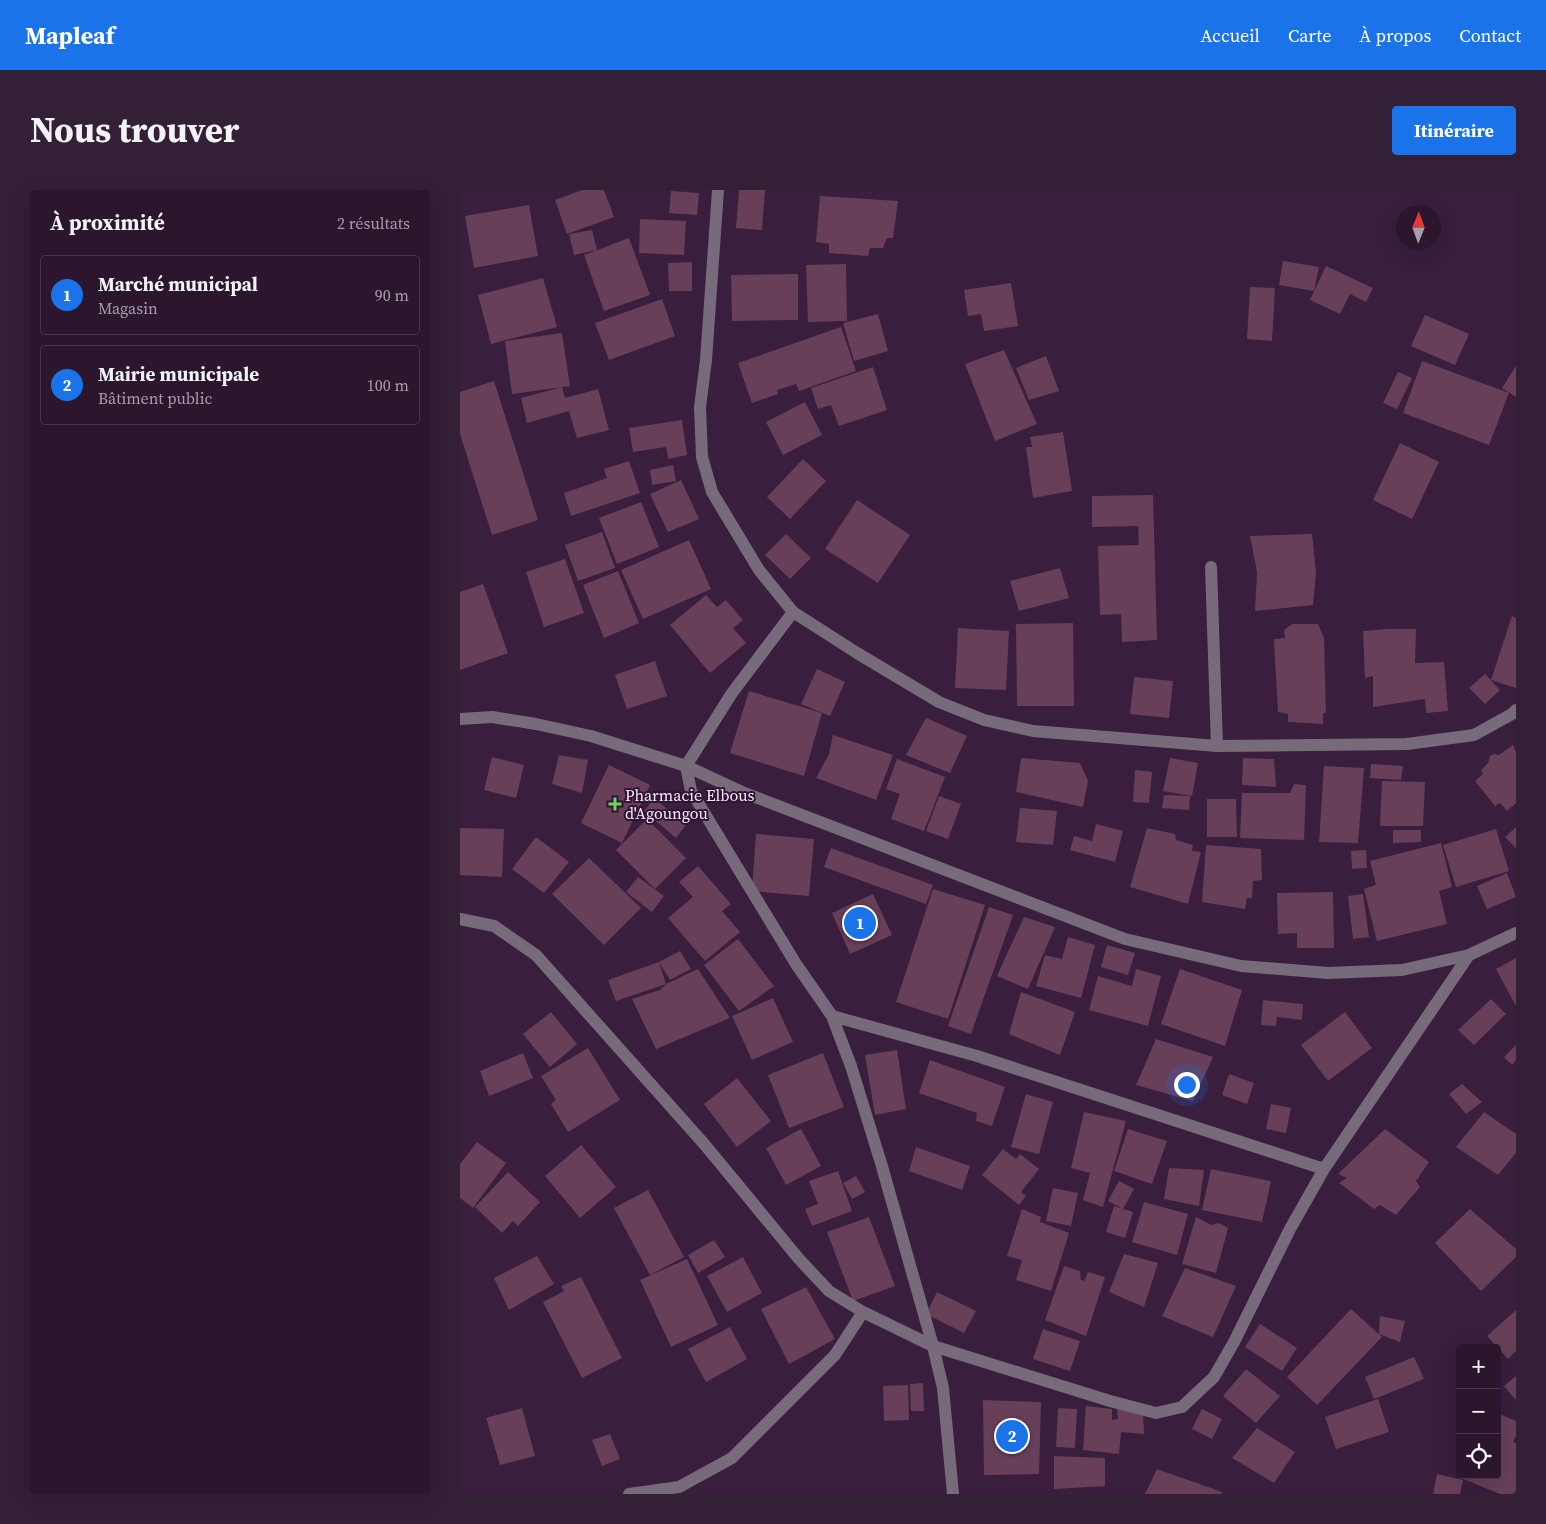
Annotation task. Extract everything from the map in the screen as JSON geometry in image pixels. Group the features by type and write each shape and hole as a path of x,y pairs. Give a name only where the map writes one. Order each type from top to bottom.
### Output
{"street":[{"path":"718,190 706,360 700,407 702,457 712,492 758,570 793,612 939,702 984,720 1033,731 1217,746 1406,744 1474,735 1516,710"},
{"path":"1211,567 1217,746"},
{"path":"793,612 732,693 686,766 691,791 796,964 832,1016 851,1066 879,1154 933,1346 943,1388 953,1494"},
{"path":"460,719 492,717 536,724 591,736 686,766 742,792 1125,939 1241,966 1328,973 1402,970 1469,955 1516,933"},
{"path":"460,919 494,926 536,955 706,1145 805,1265 829,1291 863,1312 933,1346 1110,1401 1156,1413 1182,1408 1214,1377 1234,1342 1290,1229 1324,1169 1469,955"},
{"path":"832,1016 977,1056 1324,1169"},
{"path":"629,1494 679,1487 732,1458 835,1355 863,1312"}],"building":[{"path":"582,190 604,190 614,217 567,234 555,200"},
{"path":"739,190 765,190 762,230 736,228"},
{"path":"671,191 699,193 697,215 669,213"},
{"path":"820,196 898,201 893,238 887,238 883,248 870,248 868,256 829,253 829,244 816,242"},
{"path":"529,205 538,256 474,268 465,216"},
{"path":"640,219 686,221 684,255 639,253"},
{"path":"592,230 597,250 574,255 569,234"},
{"path":"629,238 650,295 604,311 584,255"},
{"path":"1283,261 1319,267 1314,291 1279,285"},
{"path":"692,262 692,291 669,291 668,263"},
{"path":"846,264 847,321 808,322 806,265"},
{"path":"1326,266 1373,288 1366,302 1350,294 1340,314 1310,300"},
{"path":"798,274 798,320 732,321 731,275"},
{"path":"543,278 557,327 491,344 478,295"},
{"path":"1011,283 1018,326 984,331 981,314 968,316 964,290"},
{"path":"1250,287 1275,288 1272,341 1247,339"},
{"path":"662,299 675,336 609,360 595,323"},
{"path":"878,314 888,351 854,361 843,323"},
{"path":"1425,315 1469,334 1455,365 1411,346"},
{"path":"841,327 856,371 799,391 796,384 777,390 778,394 752,403 738,363"},
{"path":"562,333 570,386 512,394 505,341"},
{"path":"1004,350 1037,424 995,441 965,364"},
{"path":"1046,356 1059,391 1029,400 1016,368"},
{"path":"1422,361 1509,393 1489,445 1403,413"},
{"path":"1516,366 1516,397 1502,388"},
{"path":"873,367 887,410 839,426 831,405 818,409 811,388"},
{"path":"1398,372 1412,378 1397,409 1383,403"},
{"path":"494,381 538,520 492,535 460,434 460,392"},
{"path":"562,387 565,398 598,389 609,430 577,438 569,411 527,423 521,398"},
{"path":"805,402 822,435 783,455 766,422"},
{"path":"682,420 687,455 668,459 666,447 633,452 629,428"},
{"path":"1063,432 1072,491 1033,498 1026,447 1032,447 1030,437"},
{"path":"1400,443 1439,462 1412,519 1373,500"},
{"path":"803,459 826,481 790,519 767,497"},
{"path":"629,461 640,493 571,516 564,493 607,478 604,469"},
{"path":"673,465 676,481 652,485 650,470"},
{"path":"681,480 699,519 668,532 650,494"},
{"path":"1153,495 1157,640 1122,642 1121,614 1100,615 1098,546 1139,545 1138,526 1092,527 1092,496"},
{"path":"857,500 910,535 878,583 825,549"},
{"path":"641,502 659,547 617,564 599,518"},
{"path":"602,532 615,568 578,581 565,545"},
{"path":"786,534 811,558 790,579 765,555"},
{"path":"1312,534 1316,572 1313,605 1255,611 1257,572 1250,536"},
{"path":"689,540 711,589 643,619 621,570"},
{"path":"565,559 584,613 544,627 526,572"},
{"path":"1060,568 1069,598 1019,611 1010,581"},
{"path":"618,571 639,623 604,638 583,585"},
{"path":"483,584 508,653 460,670 460,592"},
{"path":"706,595 717,607 726,600 743,620 733,628 746,643 710,673 670,625"},
{"path":"1512,616 1516,618 1516,688 1491,680"},
{"path":"1073,623 1074,706 1017,706 1016,624"},
{"path":"1292,624 1318,624 1324,638 1326,713 1323,713 1323,724 1288,722 1288,714 1278,712 1274,639 1285,638 1284,630"},
{"path":"958,628 1009,631 1006,690 955,688"},
{"path":"1416,629 1415,663 1444,662 1448,711 1426,713 1425,699 1373,707 1373,676 1365,678 1363,631"},
{"path":"655,661 667,696 627,709 615,675"},
{"path":"817,669 845,682 830,716 801,704"},
{"path":"1485,674 1500,690 1485,704 1469,688"},
{"path":"1134,677 1173,681 1169,718 1130,714"},
{"path":"749,691 822,713 804,776 730,753"},
{"path":"926,718 967,736 950,773 906,755"},
{"path":"833,735 893,755 876,800 816,778 829,754"},
{"path":"1513,745 1516,752 1516,803 1507,811 1500,803 1495,806 1475,781 1483,774 1481,770 1488,763 1490,756 1494,754 1499,755"},
{"path":"559,755 588,760 582,793 552,784"},
{"path":"492,757 524,765 516,798 484,790"},
{"path":"1021,758 1080,763 1088,781 1083,807 1016,792"},
{"path":"1170,758 1198,763 1192,796 1163,791"},
{"path":"1243,758 1274,759 1276,787 1242,785"},
{"path":"897,759 945,777 924,831 891,819 900,794 886,789"},
{"path":"1371,764 1403,766 1401,780 1370,778"},
{"name":"Pharmacie Elbous d'Agoungou","path":"609,765 650,785 622,843 581,823"},
{"path":"1324,766 1364,768 1358,843 1319,842"},
{"path":"1135,770 1152,772 1149,803 1133,802"},
{"path":"1382,781 1425,782 1423,826 1380,826"},
{"path":"1294,784 1306,785 1304,840 1240,838 1242,793 1290,793"},
{"path":"1164,795 1190,796 1189,810 1162,808"},
{"path":"939,796 961,804 948,839 926,831"},
{"path":"654,798 686,825 676,838 644,811"},
{"path":"1207,799 1236,799 1237,837 1207,837"},
{"path":"1020,808 1057,811 1053,845 1016,842"},
{"path":"647,819 686,858 655,889 616,850"},
{"path":"1096,824 1123,831 1115,862 1070,850 1074,836 1092,841"},
{"path":"1516,827 1516,848 1505,837"},
{"path":"460,828 504,829 502,877 460,875"},
{"path":"1147,828 1175,834 1176,840 1193,845 1192,851 1201,852 1188,904 1130,887"},
{"path":"1496,829 1509,871 1456,887 1443,845"},
{"path":"1393,830 1421,830 1421,842 1393,843"},
{"path":"756,834 814,839 809,896 752,891"},
{"path":"536,837 569,862 544,893 512,869"},
{"path":"1441,843 1452,887 1439,891 1447,924 1377,941 1364,889 1376,885 1370,861"},
{"path":"1206,845 1261,849 1262,880 1253,881 1252,898 1247,898 1245,909 1202,902"},
{"path":"831,848 933,885 926,904 824,867"},
{"path":"1366,850 1367,868 1352,869 1351,851"},
{"path":"589,858 641,908 604,945 552,894"},
{"path":"698,866 731,904 722,911 740,932 705,961 668,918 693,897 679,882"},
{"path":"1507,873 1516,897 1487,909 1477,886"},
{"path":"638,877 664,896 652,912 626,892"},
{"path":"933,889 985,905 948,1019 896,1002"},
{"path":"1333,892 1334,948 1297,948 1297,933 1278,934 1277,893"},
{"path":"873,894 892,935 850,954 832,913"},
{"path":"1363,894 1369,937 1353,939 1348,896"},
{"path":"989,907 1013,915 971,1034 948,1026"},
{"path":"1024,917 1055,927 1028,989 997,976"},
{"path":"1068,937 1095,945 1081,998 1036,986 1045,955 1062,959"},
{"path":"738,939 774,986 739,1011 704,965"},
{"path":"1107,945 1135,953 1128,975 1101,967"},
{"path":"680,951 691,969 670,980 659,962"},
{"path":"1516,958 1516,1006 1496,969"},
{"path":"659,962 666,984 616,1001 608,980"},
{"path":"698,969 730,1018 656,1049 632,999 660,990 666,984"},
{"path":"1136,969 1161,976 1148,1026 1089,1010 1098,976 1132,986"},
{"path":"1180,969 1242,990 1225,1046 1161,1024"},
{"path":"1021,992 1075,1012 1060,1055 1009,1034"},
{"path":"773,998 793,1042 752,1060 732,1016"},
{"path":"1491,999 1506,1014 1474,1045 1458,1030"},
{"path":"1263,1000 1303,1004 1302,1020 1277,1017 1276,1026 1261,1025"},
{"path":"551,1012 577,1044 550,1067 523,1034"},
{"path":"1345,1012 1372,1048 1328,1081 1301,1045"},
{"path":"1156,1039 1213,1057 1193,1101 1136,1085"},
{"path":"1516,1045 1516,1060 1512,1065 1504,1057"},
{"path":"588,1048 620,1100 568,1132 551,1104 556,1100 541,1076"},
{"path":"897,1050 906,1109 875,1115 865,1055"},
{"path":"523,1053 533,1078 489,1096 480,1071"},
{"path":"823,1053 844,1107 789,1128 768,1075"},
{"path":"930,1060 1005,1087 992,1126 976,1121 977,1113 919,1093"},
{"path":"1229,1074 1254,1083 1247,1104 1222,1095"},
{"path":"737,1078 771,1121 737,1147 704,1104"},
{"path":"1462,1084 1482,1102 1466,1114 1449,1094"},
{"path":"1026,1094 1053,1102 1039,1154 1011,1147"},
{"path":"1271,1104 1291,1108 1286,1133 1266,1129"},
{"path":"1084,1112 1126,1121 1103,1207 1083,1200 1090,1173 1071,1168"},
{"path":"1484,1112 1516,1134 1516,1153 1498,1175 1456,1147"},
{"path":"801,1129 821,1166 786,1185 766,1148"},
{"path":"1128,1129 1167,1141 1152,1184 1114,1171"},
{"path":"1385,1129 1429,1162 1416,1181 1420,1187 1396,1215 1380,1205 1374,1209 1339,1183 1347,1178 1338,1174"},
{"path":"477,1142 506,1163 473,1208 460,1198 460,1164"},
{"path":"581,1145 616,1187 580,1218 545,1176"},
{"path":"916,1147 970,1166 962,1190 909,1171"},
{"path":"1003,1149 1016,1159 1020,1154 1039,1169 1021,1192 1026,1196 1019,1205 982,1175"},
{"path":"1169,1168 1204,1170 1199,1206 1164,1199"},
{"path":"1211,1169 1271,1181 1262,1222 1202,1210"},
{"path":"838,1171 852,1211 812,1226 805,1209 818,1204 809,1181"},
{"path":"508,1172 540,1202 518,1226 513,1221 502,1233 475,1207"},
{"path":"856,1176 865,1192 852,1199 843,1183"},
{"path":"1119,1181 1134,1189 1123,1209 1108,1201"},
{"path":"1053,1188 1078,1193 1071,1226 1046,1221"},
{"path":"648,1190 684,1257 650,1275 614,1208"},
{"path":"1144,1202 1188,1214 1177,1255 1132,1242"},
{"path":"1114,1206 1133,1212 1125,1238 1106,1232"},
{"path":"1022,1209 1041,1217 1040,1222 1069,1233 1051,1291 1016,1280 1022,1260 1007,1256"},
{"path":"1470,1209 1516,1249 1516,1257 1481,1291 1435,1243"},
{"path":"869,1217 895,1286 853,1301 827,1232"},
{"path":"1196,1217 1211,1225 1219,1223 1228,1228 1216,1273 1182,1264"},
{"path":"714,1240 725,1257 698,1273 688,1255"},
{"path":"1124,1254 1158,1263 1144,1307 1109,1292"},
{"path":"537,1256 554,1284 509,1310 494,1278"},
{"path":"743,1257 762,1293 727,1312 707,1276"},
{"path":"687,1259 718,1325 671,1347 640,1280"},
{"path":"1064,1266 1080,1271 1081,1280 1084,1281 1088,1272 1105,1277 1086,1336 1045,1320"},
{"path":"1185,1268 1236,1286 1213,1337 1162,1316"},
{"path":"581,1277 622,1358 582,1378 543,1302 564,1291 561,1286"},
{"path":"806,1287 835,1339 789,1364 761,1309"},
{"path":"937,1292 976,1311 964,1333 926,1314"},
{"path":"1351,1309 1382,1337 1317,1405 1287,1377"},
{"path":"1516,1310 1516,1351 1508,1359 1501,1351 1501,1344 1494,1344 1487,1336"},
{"path":"1380,1316 1405,1321 1400,1342 1379,1334"},
{"path":"1260,1324 1297,1348 1282,1371 1245,1347"},
{"path":"730,1327 747,1359 706,1382 688,1349"},
{"path":"1043,1329 1080,1341 1070,1371 1033,1359"},
{"path":"1414,1357 1424,1379 1374,1399 1365,1377"},
{"path":"1246,1369 1280,1396 1256,1423 1223,1396"},
{"path":"1516,1376 1516,1400 1504,1386"},
{"path":"923,1383 924,1411 911,1411 910,1384"},
{"path":"908,1385 909,1420 884,1421 883,1386"},
{"path":"1378,1399 1389,1432 1336,1449 1325,1417"},
{"path":"983,1400 1041,1402 1039,1474 984,1475"},
{"path":"1086,1406 1112,1409 1112,1420 1118,1419 1117,1409 1143,1412 1144,1434 1121,1432 1119,1454 1083,1450"},
{"path":"522,1408 535,1456 500,1465 486,1418"},
{"path":"1058,1408 1077,1409 1075,1448 1056,1447"},
{"path":"1202,1409 1222,1419 1212,1439 1192,1429"},
{"path":"1501,1415 1516,1421 1516,1436 1513,1442 1516,1443 1516,1494 1500,1494 1463,1479 1501,1479"},
{"path":"1257,1428 1295,1452 1274,1483 1232,1458"},
{"path":"610,1434 620,1459 602,1466 592,1440"},
{"path":"1054,1456 1105,1458 1105,1486 1054,1489"},
{"path":"1157,1469 1222,1492 1221,1494 1145,1494"},
{"path":"1437,1474 1463,1480 1460,1494 1433,1494"}],"place":[{"name":"Pharmacie Elbous d'Agoungou","path":"615,804"},
{"name":"Marché municipal","path":"860,923"},
{"name":"Mairie municipale","path":"1012,1436"}]}
